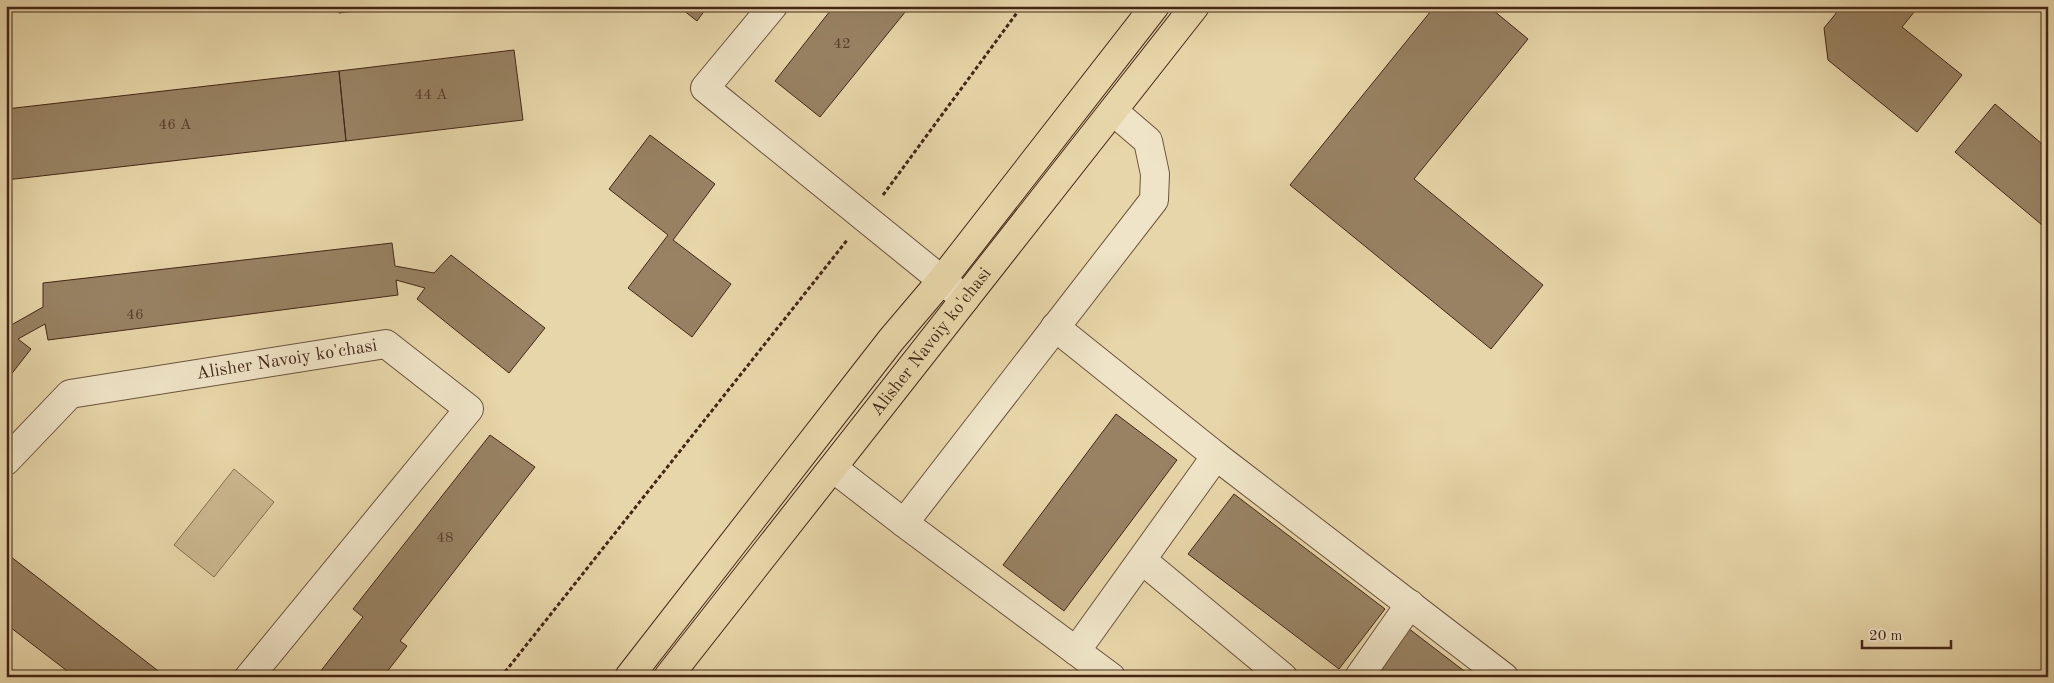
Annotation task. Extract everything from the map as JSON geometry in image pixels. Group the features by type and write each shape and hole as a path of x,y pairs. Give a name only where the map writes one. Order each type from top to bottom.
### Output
{"main road":[{"name":"Alisher Navoiy ko'chasi","path":"629,677 891,340 941,280 1155,6"},
{"name":"Alisher Navoiy ko'chasi","path":"672,672 1195,6"},
{"path":"651,649 672,672"}],"street":[{"path":"773,6 705,88 965,299"},
{"path":"904,523 1154,200 1155,174 1148,142 1113,111"},
{"path":"1055,327 1216,456 1504,677"},
{"name":"Alisher Navoiy ko'chasi","path":"6,461 70,394 386,344 469,409 249,677"},
{"path":"1076,651 1216,456"},
{"path":"832,468 1112,677"},
{"path":"1142,560 1283,677"},
{"path":"1359,677 1410,604"}],"path":[{"path":"501,677 866,218 1022,6"}],"shaded area":[{"path":"234,469 274,502 214,577 174,545"}],"building":[{"path":"338,6 398,6 339,13"},
{"path":"678,6 708,6 697,21"},
{"path":"834,6 910,6 820,117 775,81"},
{"path":"1435,6 1488,6 1528,39 1414,179 1543,285 1491,349 1290,185"},
{"path":"1842,6 1919,6 1902,27 1962,75 1917,132 1828,60 1824,28"},
{"path":"514,50 523,120 346,141 339,71"},
{"path":"339,71 346,141 6,180 6,109"},
{"path":"1995,104 2048,149 2048,230 1955,152"},
{"path":"650,135 715,184 673,240 731,284 692,337 628,288 668,235 609,189"},
{"path":"392,243 395,266 434,273 451,255 545,328 509,373 417,299 425,288 396,280 398,295 48,340 45,324 18,339 31,349 6,381 6,328 43,307 43,283"},
{"path":"1116,414 1177,460 1064,611 1003,565"},
{"path":"490,435 535,467 400,641 407,646 383,677 316,677 363,617 353,609"},
{"path":"1234,494 1385,609 1339,669 1188,554"},
{"path":"6,553 166,677 75,677 6,624"},
{"path":"1404,625 1472,677 1364,677"}]}
